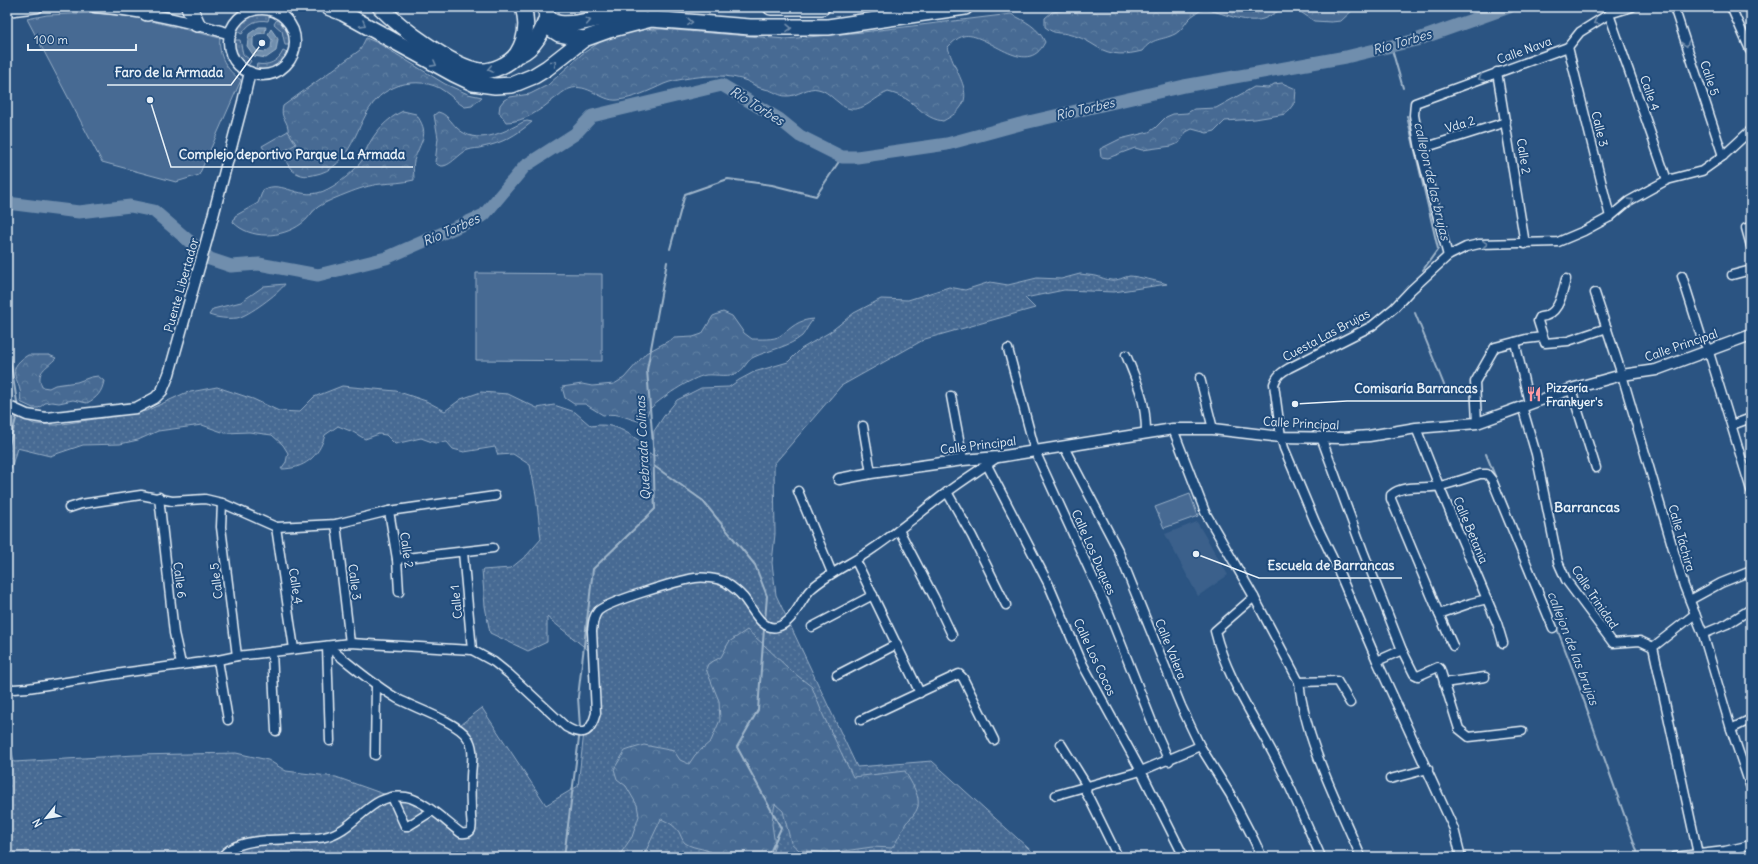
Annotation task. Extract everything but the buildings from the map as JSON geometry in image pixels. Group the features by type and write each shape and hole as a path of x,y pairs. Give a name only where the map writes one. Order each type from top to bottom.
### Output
{"highway":[{"path":"189,7 197,24"},
{"path":"328,7 344,13 473,83 495,86 512,85 534,76 547,68 584,39 609,30 651,19"},
{"path":"380,7 396,23 452,60 468,68 481,71 494,69 507,64 516,56 527,51 546,16"},
{"path":"516,56 522,46 526,32 524,7"},
{"path":"524,7 546,16 554,22 563,24 579,23 611,16 750,27 828,27 965,7"},
{"path":"771,7 822,7"},
{"path":"546,16 559,34 584,39"}],"street":[{"path":"7,11 38,7"},
{"path":"95,7 148,10 231,34"},
{"name":"Calle Nava","path":"1420,149 1414,115 1415,102 1568,47 1580,32 1609,14 1632,7"},
{"name":"Calle 5","path":"1674,7 1723,156"},
{"path":"1731,7 1751,52"},
{"path":"270,10 280,15 293,30 295,40 294,50 290,60 283,68 270,74 260,75 250,72 241,67 232,54 230,44 231,34 241,17 250,12 270,10"},
{"name":"Calle 4","path":"1609,14 1667,180"},
{"name":"Calle 3","path":"1568,47 1610,217"},
{"name":"Puente Libertador","path":"7,406 27,415 46,418 136,408 155,398 162,391 169,374 250,72"},
{"name":"Calle 2","path":"1497,72 1526,244"},
{"name":"Vda 2","path":"1420,149 1506,122"},
{"name":"Cuesta Las Brujas","path":"1461,857 1454,829 1428,769 1377,661 1335,563 1315,522 1281,437 1274,384 1281,373 1372,326 1394,308 1448,256 1466,247 1479,244 1558,242 1584,231 1610,217 1629,201 1667,180 1702,171 1723,156 1751,130"},
{"path":"1420,149 1448,256"},
{"path":"1746,228 1751,246"},
{"path":"1732,275 1751,270"},
{"path":"1682,276 1700,332 1708,349 1751,490"},
{"path":"1566,279 1557,308 1546,317 1540,317 1538,321 1545,343 1568,341 1607,328"},
{"name":"Calle Táchira","path":"1595,293 1622,375 1684,586 1703,634 1731,729 1751,788"},
{"name":"Calle Principal","path":"839,479 871,472 998,457 1064,447 1173,428 1213,429 1281,437 1343,438 1369,436 1416,428 1477,423 1525,404 1571,389 1622,375 1656,370 1708,349 1751,335"},
{"path":"1477,423 1475,382 1495,347 1543,337"},
{"path":"1515,342 1525,404"},
{"name":"Calle Los Duques","path":"1008,349 1035,451 1109,613 1169,761"},
{"path":"1126,355 1143,397 1146,414 1146,433"},
{"path":"1200,378 1213,429"},
{"path":"1571,389 1596,468"},
{"path":"950,396 963,460"},
{"name":"Calle Trinidad","path":"1525,404 1558,562 1566,580 1613,643 1640,641 1653,647"},
{"path":"1732,425 1751,418"},
{"path":"863,426 871,472"},
{"path":"1173,428 1205,512 1254,597 1299,682 1305,715 1317,750 1361,857"},
{"name":"Calle Betania","path":"1416,428 1487,599 1503,643"},
{"path":"1321,438 1345,505 1402,650 1416,675 1439,668 1459,729 1464,735 1469,737 1522,731"},
{"name":"Calle Valera","path":"1064,447 1118,550 1181,706 1200,746 1230,794 1262,857"},
{"path":"7,688 28,688 237,656 350,643 472,650 494,662 510,674 566,727 576,733 584,732 592,726 596,713 592,631 593,618 600,610 626,598 667,585 697,578 715,579 724,581 737,590 767,627 778,627 789,620 809,590 832,573 856,561 899,530 947,492 998,457"},
{"name":"Calle Los Cocos","path":"987,465 1048,583 1083,665 1141,772 1184,857"},
{"path":"1452,646 1391,499 1391,495 1395,491 1419,487 1439,486 1480,474 1487,474 1492,480 1552,628"},
{"path":"798,490 832,573"},
{"path":"947,492 972,536 1006,605"},
{"path":"69,508 102,500 141,495 172,500 205,499 222,503 276,527 336,524 389,511 495,496"},
{"name":"Calle 6","path":"159,497 174,633 181,664"},
{"name":"Calle 5","path":"222,503 221,527 237,656"},
{"name":"Calle 2","path":"389,511 397,559 399,592"},
{"name":"Calle 3","path":"336,524 350,643"},
{"name":"Calle 4","path":"276,527 294,649"},
{"path":"899,530 934,596 952,635"},
{"path":"397,559 493,548"},
{"name":"Calle 1","path":"464,552 472,650"},
{"path":"856,561 920,693"},
{"path":"1690,600 1721,583 1751,571"},
{"path":"812,628 873,595"},
{"path":"1254,597 1215,632 1243,698 1282,771 1320,857"},
{"path":"1439,614 1487,599"},
{"path":"1703,634 1727,624 1751,609"},
{"path":"1695,614 1653,647 1698,854"},
{"path":"837,675 897,644"},
{"path":"222,857 232,848 265,840 288,838 315,839 333,836 351,825 375,803 392,797 405,797 417,801 461,834 465,834 471,830 473,826 470,817 472,755 467,736 456,728 397,698 376,684 327,646"},
{"path":"327,646 330,741"},
{"path":"1377,661 1402,650"},
{"path":"272,652 276,731"},
{"path":"218,660 228,720"},
{"path":"860,720 959,674 961,675 994,740"},
{"path":"1444,683 1485,677"},
{"path":"1299,682 1337,681 1350,703"},
{"path":"376,684 376,755"},
{"path":"1731,729 1751,719"},
{"path":"1061,744 1087,786 1086,793 1118,857"},
{"path":"1056,795 1141,772 1169,761 1200,746"},
{"path":"1390,779 1428,769"},
{"path":"392,797 405,826 408,826 432,811"},
{"path":"1674,857 1725,851 1751,845"}],"shaded area":[{"path":"1197,522 1228,575 1198,596 1165,534"}],"green space":[{"path":"1089,7 1289,7 1282,9 1266,18 1256,20 1241,19 1204,9 1191,17 1175,34 1150,43 1142,51 1125,54 1108,52 1078,37 1055,32 1045,27 1045,18 1052,12"},
{"path":"1293,7 1356,7 1341,21 1331,22 1314,21"},
{"path":"93,13 135,17 220,38 220,50 224,62 231,72 241,80 199,175 176,182 102,162 27,19 47,15"},
{"path":"261,13 270,14 268,21 257,21 253,23 247,27 242,34 236,31 240,24 246,19"},
{"path":"1011,14 1035,28 1045,42 1037,53 1027,57 1017,56 972,36 963,36 955,41 948,47 961,79 965,97 962,105 955,113 943,121 929,116 908,100 888,92 858,109 851,109 845,107 818,89 814,88 794,95 784,96 741,79 727,76 676,80 636,96 618,100 606,98 582,88 569,89 532,115 520,120 506,122 499,112 500,105 504,100 510,97 530,94 548,85 582,54 603,40 641,29 661,29 786,39 863,32"},
{"path":"278,18 288,30 292,45 285,45 282,31 274,24"},
{"path":"366,38 378,43 445,84 468,94 482,97 472,106 465,107 439,88 428,84 417,83 397,86 382,94 369,109 352,143 337,164 327,171 310,176 304,176 296,173 287,164 285,155 288,130 283,116 283,106 360,50"},
{"path":"233,40 240,40 243,54 251,61 247,67 241,62 237,55"},
{"path":"283,51 289,54 280,66 266,71 255,71 257,64 269,64 278,58"},
{"path":"1282,83 1296,89 1295,102 1286,114 1255,119 1225,121 1215,131 1207,133 1192,129 1186,132 1179,143 1172,146 1142,150 1135,148 1108,158 1101,157 1100,149 1120,139 1149,132 1166,117 1173,114 1187,113 1194,109 1216,108 1254,87 1268,88 1274,84"},
{"path":"403,111 416,114 423,126 424,131 422,141 414,161 414,180 373,185 348,193 318,207 303,222 293,229 285,232 266,235 257,234 240,228 233,222 235,216 258,203 263,190 270,187 285,188 300,193 309,194 318,193 338,183 364,158 366,149 382,126"},
{"path":"438,112 446,116 464,133 481,137 490,136 507,130 523,122 532,122 509,138 497,143 468,150 452,162 443,166 435,162 438,138 434,115"},
{"path":"288,131 296,144 270,159 262,146"},
{"path":"476,273 602,274 602,361 476,360"},
{"path":"1080,274 1096,276 1107,280 1133,276 1167,284 1114,292 1064,290 1025,298 1035,308 925,339 841,386 774,464 775,534 772,563 776,595 857,767 932,761 1038,857 7,857 7,728 14,762 135,755 236,753 268,760 286,771 336,777 392,797 404,797 468,832 469,755 466,737 456,728 482,708 546,805 578,786 584,732 592,725 593,654 547,617 547,642 528,651 490,633 485,606 482,570 511,568 527,555 541,539 536,495 530,465 513,454 498,455 495,447 464,452 453,449 447,442 435,443 421,438 395,444 386,435 379,434 365,439 338,426 325,435 319,450 309,460 297,467 281,469 286,462 288,453 283,445 272,435 249,432 225,433 202,425 158,431 138,440 120,444 83,445 50,456 17,448 9,476 7,476 7,410 34,424 56,425 146,411 185,393 217,387 253,399 279,411 299,412 314,397 342,386 396,391 426,401 445,411 461,399 481,392 508,394 537,408 554,405 575,412 591,426 612,426 624,431 641,442 643,451 641,457 649,454 657,456 653,445 654,431 677,400 701,388 729,387 754,372 788,362 801,349 830,332 854,313 881,299 908,300 949,287 965,290 990,282 1008,285 1037,278 1061,279"},
{"path":"285,284 277,293 263,304 242,316 237,318 226,318 209,315 213,309 241,302 264,286"},
{"path":"723,312 732,316 744,333 752,339 774,338 780,336 799,322 814,319 802,336 797,340 752,358 739,372 735,374 706,375 692,380 649,410 644,422 620,415 603,415 585,404 574,404 565,398 562,387 582,384 592,386 614,384 624,378 646,353 674,338 693,337 702,334 713,316"},
{"path":"28,355 49,355 56,358 41,373 40,382 42,387 49,388 55,385 77,382 98,376 104,381 102,388 94,399 87,403 73,400 59,403 45,403 39,408 33,408 20,402 21,394 14,372 20,361"},
{"path":"1190,494 1198,516 1164,528 1155,507"},
{"path":"747,630 789,669 812,687 823,715 853,777 905,771 914,787 918,798 918,804 917,809 906,823 892,848 872,847 830,853 799,850 791,843 783,811 775,804 772,824 775,845 772,854 717,857 706,850 693,847 685,843 675,827 661,819 643,857 618,857 632,837 639,816 637,805 626,786 617,779 614,769 625,751 644,745 674,751 680,760 689,764 695,755 711,741 720,720 719,701 706,669 708,664 721,657 729,642"}],"water":[{"path":"259,27 266,27 265,33 257,34 253,38 253,46 257,51 265,52 271,48 272,40 268,34 271,29 278,39 276,51 266,58 254,56 247,46 249,34"}],"waterway":[{"name":"Río Torbes","path":"7,203 79,212 130,206 154,211 210,259 231,266 259,264 318,275 386,258 484,215 525,166 575,134 592,116 722,85 779,119 800,136 842,157 857,157 947,144 1020,124 1184,86 1346,57 1416,40 1509,7"},
{"name":"callejon de las brujas","path":"1391,46 1403,88"},
{"name":"callejon de las brujas","path":"1407,116 1438,249 1423,270"},
{"name":"Quebrada Colinas","path":"670,249 685,194 728,179 772,185 816,196 842,157"},
{"path":"7,295 10,245"},
{"name":"Quebrada Colinas","path":"580,727 578,697 593,569 655,509 653,445 647,370 667,262"},
{"name":"callejon de las brujas","path":"1415,313 1444,385"},
{"path":"10,359 18,408"},
{"path":"7,452 17,415"},
{"name":"callejon de las brujas","path":"1486,454 1551,613"},
{"path":"654,466 702,500 755,565 767,596 765,621"},
{"name":"callejon de las brujas","path":"1556,626 1576,678 1637,851"},
{"path":"764,629 758,710 737,747 781,828 768,857"},
{"name":"Quebrada Colinas","path":"564,857 579,738"}],"place":[{"name":"Faro de la Armada","path":"262,43"},
{"name":"Complejo deportivo Parque La Armada","path":"150,100"},
{"name":"Pizzería Frankyer's","path":"1534,394"},
{"name":"Comisaría Barrancas","path":"1295,404"},
{"name":"Escuela de Barrancas","path":"1196,554"}],"district":[{"name":"Barrancas","path":"1587,507"}]}
